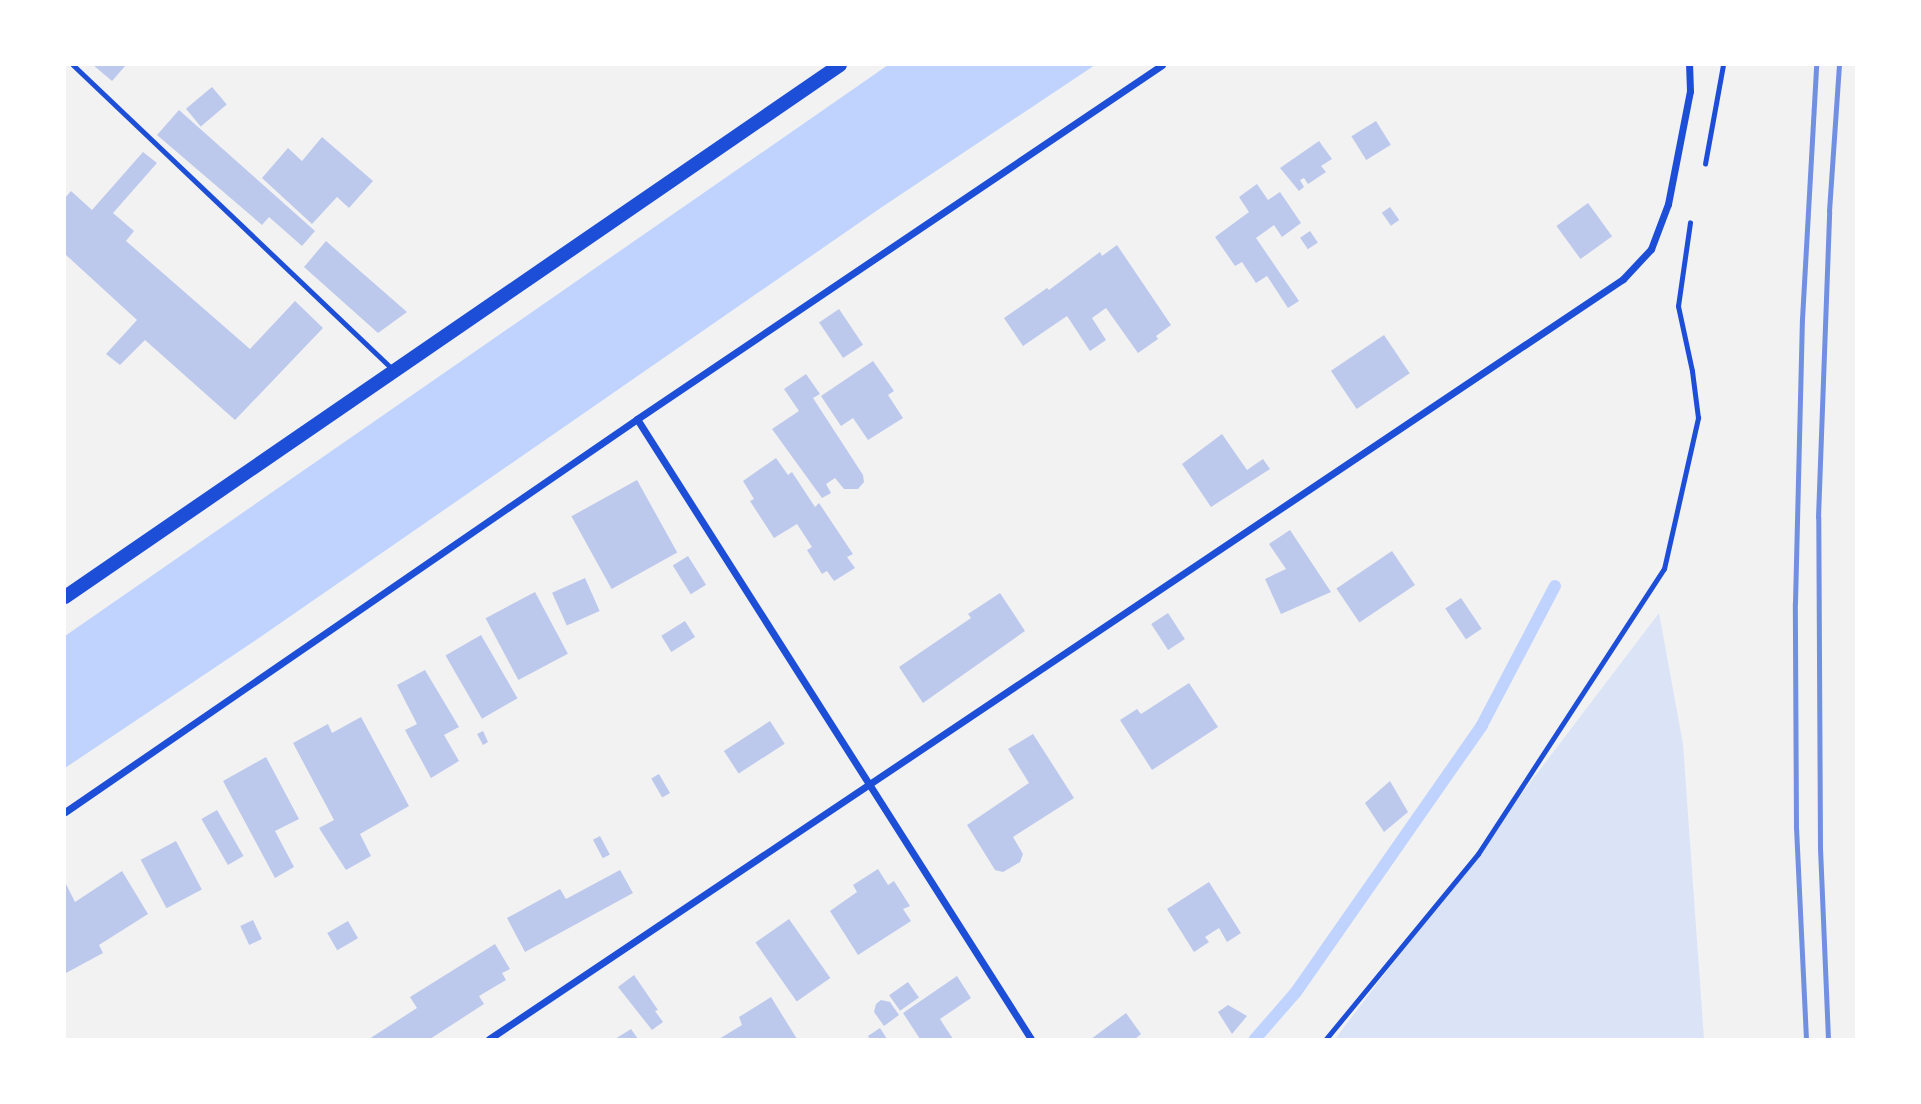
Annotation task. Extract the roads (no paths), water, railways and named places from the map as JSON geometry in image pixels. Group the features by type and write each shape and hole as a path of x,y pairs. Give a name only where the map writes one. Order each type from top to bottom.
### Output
{"main road":[{"path":"65,597 840,65"}],"street":[{"path":"65,812 637,419 1162,65"},
{"path":"489,1039 869,782 1602,294 1639,266 1651,249 1668,204 1690,91 1689,65"},
{"path":"637,419 1031,1039"}],"lane":[{"path":"74,65 394,371"}],"water":[{"path":"888,65 1095,65 882,207 256,640 65,768 65,636"}],"waterway":[{"path":"1255,1039 1296,992 1482,725 1555,586"}],"railway":[{"path":"1806,1039 1796,828 1795,603 1802,319 1816,65"},
{"path":"1828,1039 1820,847 1818,517 1829,211 1839,65"}]}
